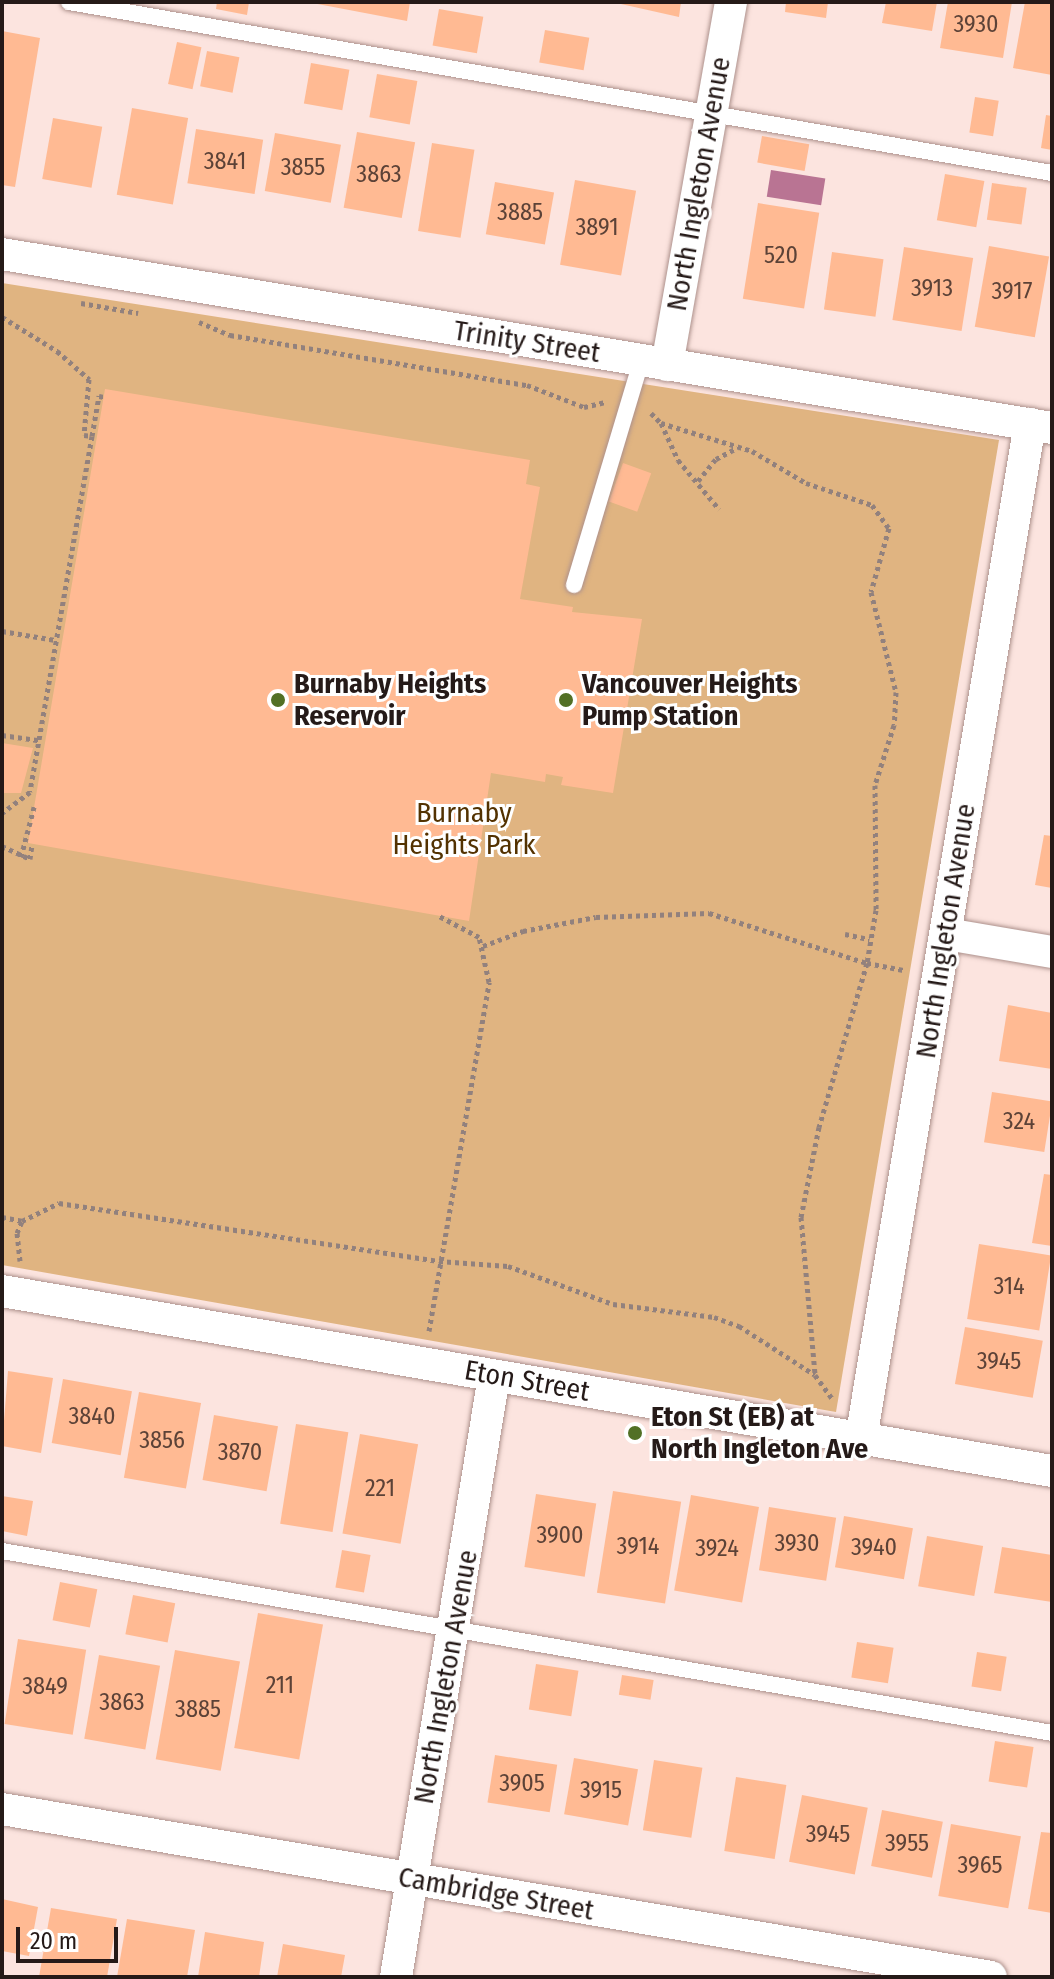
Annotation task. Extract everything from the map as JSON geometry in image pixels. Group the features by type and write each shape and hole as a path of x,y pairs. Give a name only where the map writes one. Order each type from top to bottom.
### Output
{"street":[{"name":"North Ingleton Avenue","path":"654,363 712,111 731,2"},
{"name":"Trinity Street","path":"2,254 1041,426"},
{"name":"North Ingleton Avenue","path":"855,1438 1041,426"},
{"path":"946,934 1052,952"},
{"name":"Eton Street","path":"13,1293 1052,1471"},
{"name":"North Ingleton Avenue","path":"396,1977 494,1376"},
{"name":"Cambridge Street","path":"2,1809 991,1977"}],"lane":[{"path":"69,2 712,111 1052,173"},
{"path":"574,585 633,395 654,363"},
{"path":"2,1551 1052,1733"}],"path":[{"path":"71,301 146,314"},
{"path":"2,317 57,351 89,379 84,435 92,436"},
{"path":"193,320 230,335 527,385 584,407 633,395 661,423 678,460 719,509"},
{"path":"2,813 30,792 99,396 104,397"},
{"path":"661,423 766,457 806,483 872,505 889,528 871,592 872,610 892,658 896,692 894,725 875,785 876,895 867,963 819,1127 801,1217 815,1375"},
{"path":"698,481 716,459 738,447"},
{"path":"2,631 55,640"},
{"path":"2,735 39,740"},
{"path":"21,857 34,807"},
{"path":"2,846 30,859 32,844"},
{"path":"483,946 523,931 596,917 709,913 867,963 903,970"},
{"path":"425,1364 439,1261 489,982 483,946 472,929 439,916"},
{"path":"845,934 869,939"},
{"path":"2,1217 22,1221 59,1203 439,1261 508,1266 613,1304 714,1317 765,1340 815,1375 839,1408 855,1438"},
{"path":"13,1293 17,1233 22,1221"}],"green space":[{"name":"Burnaby Heights Park","path":"2,283 999,440 836,1412 2,1265"}],"shaded area":[{"path":"771,170 825,179 821,205 767,197"}],"building":[{"path":"217,2 249,2 247,15 216,9"},
{"path":"307,2 410,2 407,21"},
{"path":"612,2 681,2 679,17"},
{"path":"786,2 828,2 826,18 785,12"},
{"path":"886,2 937,2 932,31 882,23"},
{"path":"948,2 1012,2 1003,58 940,48"},
{"path":"1025,2 1052,4 1052,75 1013,68"},
{"path":"439,9 483,17 477,53 433,45"},
{"path":"545,30 589,38 584,70 539,62"},
{"path":"2,31 40,38 15,187 2,185"},
{"path":"177,42 201,47 193,89 168,84"},
{"path":"207,51 239,57 233,93 200,86"},
{"path":"311,63 349,70 342,110 304,103"},
{"path":"377,74 417,81 410,124 369,117"},
{"path":"975,97 999,101 993,136 969,133"},
{"path":"132,108 188,118 173,205 117,195"},
{"path":"1046,115 1052,116 1052,150 1041,148"},
{"path":"53,118 102,127 91,188 42,179"},
{"path":"196,129 263,140 255,194 187,183"},
{"path":"357,132 415,142 402,218 344,208"},
{"path":"275,133 341,145 331,203 265,191"},
{"path":"762,136 809,144 805,171 757,163"},
{"path":"432,143 474,150 461,238 418,231"},
{"path":"945,174 984,181 976,227 937,220"},
{"path":"575,180 636,191 621,275 560,265"},
{"path":"495,182 554,192 545,245 486,234"},
{"path":"992,183 1027,188 1022,225 987,220"},
{"path":"758,203 819,213 804,309 743,299"},
{"path":"989,246 1049,257 1035,337 975,327"},
{"path":"904,247 973,258 962,331 892,320"},
{"path":"832,252 883,259 875,317 824,309"},
{"name":"Burnaby Heights Reservoir","path":"105,389 530,460 526,484 540,487 520,599 573,607 572,612 642,619 613,793 561,785 563,777 546,774 545,782 491,773 469,921 28,843"},
{"path":"623,463 651,473 637,512 609,502"},
{"path":"2,743 33,748 21,793 2,793"},
{"path":"1044,835 1052,836 1052,888 1035,885"},
{"path":"1008,1005 1052,1013 1052,1069 999,1061"},
{"path":"992,1092 1052,1102 1044,1152 984,1142"},
{"path":"1044,1174 1052,1175 1052,1246 1032,1243"},
{"path":"979,1244 1051,1255 1039,1330 967,1319"},
{"path":"965,1327 1043,1341 1033,1398 955,1384"},
{"path":"8,1371 53,1378 41,1453 2,1446"},
{"path":"63,1379 132,1391 121,1455 52,1443"},
{"path":"139,1392 201,1403 186,1489 124,1478"},
{"path":"214,1415 278,1426 267,1491 203,1480"},
{"path":"296,1424 348,1432 333,1532 280,1524"},
{"path":"360,1434 418,1444 401,1544 342,1533"},
{"path":"613,1491 681,1502 665,1604 597,1593"},
{"path":"536,1494 596,1504 585,1577 524,1567"},
{"path":"691,1495 759,1507 742,1603 674,1591"},
{"path":"2,1496 33,1501 27,1536 2,1531"},
{"path":"769,1507 836,1518 826,1581 759,1570"},
{"path":"844,1516 913,1528 904,1579 835,1567"},
{"path":"927,1536 983,1546 974,1596 918,1586"},
{"path":"1002,1547 1052,1555 1052,1602 994,1593"},
{"path":"342,1550 371,1555 364,1592 335,1587"},
{"path":"60,1582 97,1589 90,1628 53,1620"},
{"path":"133,1595 175,1603 168,1642 125,1634"},
{"path":"258,1613 323,1624 299,1759 234,1748"},
{"path":"18,1639 86,1650 73,1735 5,1724"},
{"path":"857,1642 894,1648 888,1683 851,1678"},
{"path":"175,1650 240,1661 221,1771 156,1759"},
{"path":"977,1652 1007,1657 1001,1691 972,1687"},
{"path":"99,1655 160,1666 145,1749 84,1739"},
{"path":"536,1664 578,1671 571,1716 529,1709"},
{"path":"622,1675 654,1680 650,1700 619,1695"},
{"path":"995,1741 1034,1747 1027,1788 989,1781"},
{"path":"495,1755 557,1765 550,1812 487,1802"},
{"path":"574,1758 638,1769 628,1825 564,1814"},
{"path":"654,1760 702,1768 691,1838 643,1830"},
{"path":"736,1777 786,1785 775,1859 724,1851"},
{"path":"802,1795 868,1808 855,1875 789,1862"},
{"path":"882,1810 943,1822 932,1878 871,1866"},
{"path":"951,1824 1021,1836 1008,1908 938,1896"},
{"path":"1041,1832 1052,1833 1052,1913 1028,1909"},
{"path":"2,1899 38,1907 29,1956 2,1951"},
{"path":"51,1908 117,1919 107,1977 39,1977"},
{"path":"127,1919 195,1930 187,1977 117,1977"},
{"path":"205,1932 264,1942 259,1977 198,1977"},
{"path":"283,1944 345,1955 341,1977 277,1977"}],"place":[{"name":"Burnaby Heights Reservoir","path":"278,700"},
{"name":"Vancouver Heights Pump Station","path":"566,700"},
{"name":"Eton St (EB) at North Ingleton Ave","path":"635,1433"}]}
